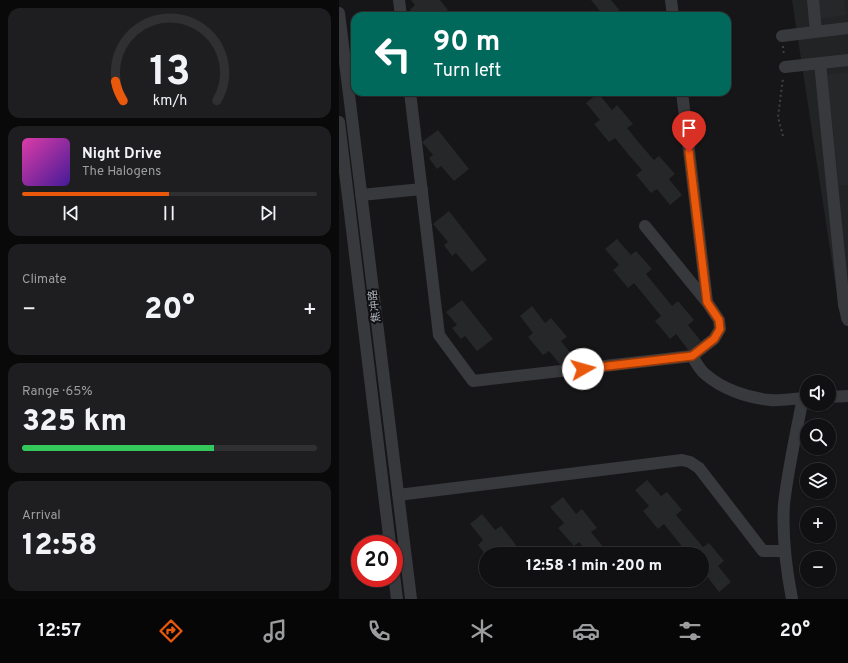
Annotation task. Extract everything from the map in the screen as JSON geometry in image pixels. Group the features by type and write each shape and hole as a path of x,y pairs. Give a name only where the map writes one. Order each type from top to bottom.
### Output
{"street":[{"path":"399,0 400,12"},
{"path":"671,0 672,12"},
{"path":"813,0 817,32"},
{"name":"焦冲路","path":"339,14 411,599"},
{"path":"782,36 848,28"},
{"path":"785,67 848,60"},
{"path":"820,64 844,305 848,320"},
{"path":"410,96 439,335 473,382 692,356 714,339 720,329 719,320 707,302 645,226"},
{"path":"682,96 707,302"},
{"name":"焦冲路","path":"339,122 389,535"},
{"path":"361,194 422,189"},
{"path":"692,356 704,373 716,382 735,391 753,398 771,400 800,398"},
{"path":"836,397 848,396"},
{"path":"793,599 786,572 784,504 792,454 802,411"},
{"path":"398,495 681,460 691,462 699,468 763,551 785,551"},
{"path":"396,587 397,599"}],"path":[{"path":"782,36 785,67 778,117 783,136"}],"shaded area":[{"path":"792,0 848,0 848,326 841,321"}],"building":[{"path":"411,0 440,0 448,10 446,12 412,12 410,10 415,5"},
{"path":"591,0 611,0 621,12 601,12"},
{"path":"816,0 844,0 846,15 819,19"},
{"path":"848,72 848,185 839,186 827,75"},
{"path":"594,96 600,96 612,110 617,105 633,124 627,128 640,144 654,160 659,156 675,174 669,179 682,195 670,205 657,189 651,193 636,175 642,170 615,138 609,142 594,124 600,120 586,103"},
{"path":"438,130 469,169 454,181 441,166 437,169 429,158 433,155 422,142"},
{"path":"449,211 487,260 472,272 456,253 452,256 444,245 448,242 433,224"},
{"path":"617,239 631,255 636,251 652,269 646,274 672,306 678,301 694,320 688,325 701,341 689,351 676,334 670,339 655,321 661,316 634,283 628,288 613,270 619,265 605,249"},
{"path":"462,300 493,339 477,351 465,336 461,339 452,328 457,325 446,312"},
{"path":"532,306 545,323 551,318 567,337 561,341 574,357 562,367 549,351 543,355 528,337 533,333 520,316"},
{"path":"647,480 661,496 667,492 682,510 676,515 703,547 682,547 664,524 658,529 643,511 649,506 635,490"},
{"path":"563,497 576,514 582,509 597,528 591,532 603,547 583,547 579,542 574,546 558,528 564,523 550,507"},
{"path":"482,514 495,530 501,526 516,545 514,547 480,547 478,545 483,540 470,524"},
{"path":"709,543 724,561 718,566 731,582 719,592 709,579 709,547 703,547"}],"route":[{"path":"583,369 692,356 714,339 720,329 719,320 707,302 689,152"}]}
